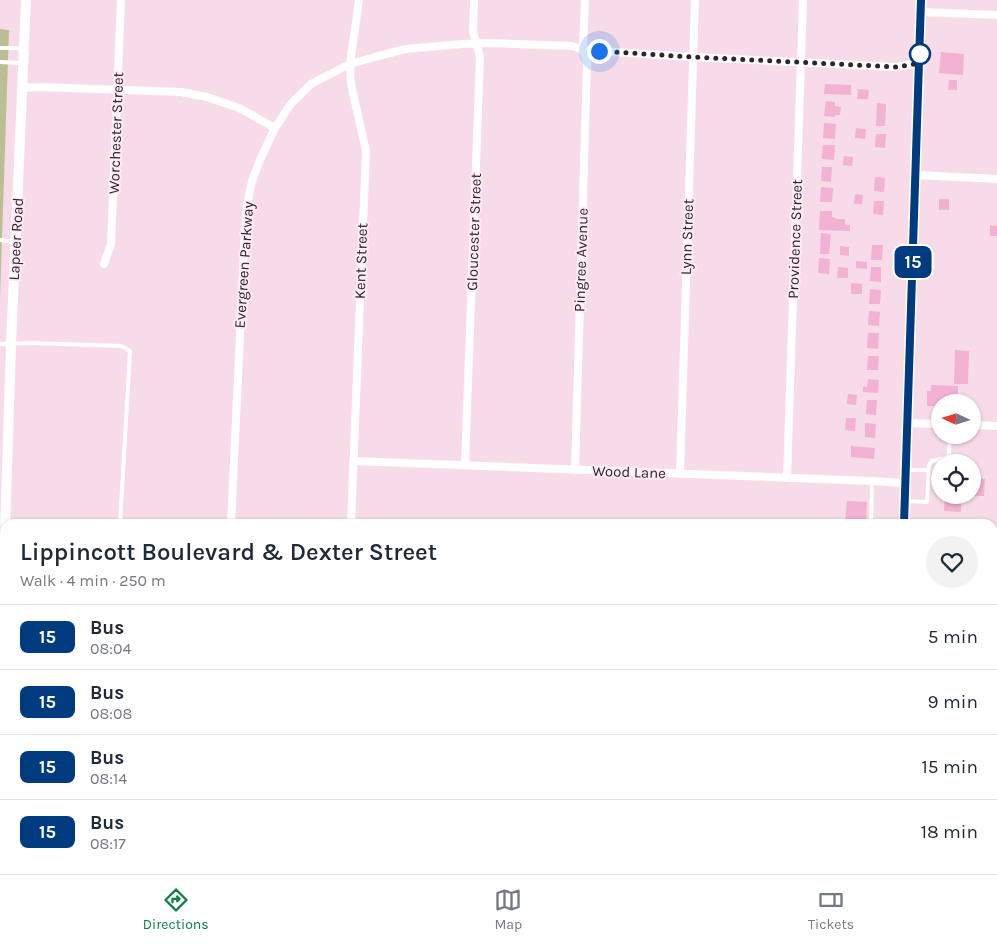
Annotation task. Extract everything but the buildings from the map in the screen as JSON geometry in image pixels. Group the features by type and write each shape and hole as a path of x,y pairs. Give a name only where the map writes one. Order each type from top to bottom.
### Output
{"main road":[{"name":"Lapeer Road","path":"3,519 5,344 15,242 26,0"},
{"name":"Lapeer Road","path":"0,671 0,688"}],"street":[{"name":"Worchester Street","path":"104,264 111,244 121,0"},
{"name":"Kent Street","path":"351,519 366,151 351,84 350,64 359,0"},
{"name":"Gloucester Street","path":"466,465 480,57 473,31 474,0"},
{"path":"583,50 585,0"},
{"name":"Lynn Street","path":"680,474 695,0"},
{"name":"Providence Street","path":"787,478 803,0"},
{"path":"904,519 921,0"},
{"path":"921,12 997,15"},
{"name":"Evergreen Parkway","path":"231,519 246,210 252,181 275,128 290,105 311,84 350,64 406,49 476,43 572,46 583,50 897,67 920,63"},
{"name":"Pingree Avenue","path":"575,470 586,63 583,50"},
{"path":"23,88 181,92 207,97 239,108 275,128"},
{"path":"916,175 997,179"},
{"path":"908,423 931,424"},
{"path":"981,425 997,426"},
{"name":"Wood Lane","path":"354,461 872,480 906,483"}],"lane":[{"path":"0,48 24,48"},
{"path":"0,62 24,63"},
{"path":"0,240 15,242"},
{"path":"5,344 121,346 130,351 120,519"},
{"path":"905,501 927,502 929,465 932,461 946,458 949,455 950,444"},
{"path":"906,470 928,470"},
{"path":"871,519 872,480"}],"green space":[{"path":"0,29 9,30 0,298"}],"bus line":[{"name":"15","path":"904,519 921,0"}],"route":[{"path":"599,51 897,67 920,63 920,54"}]}
